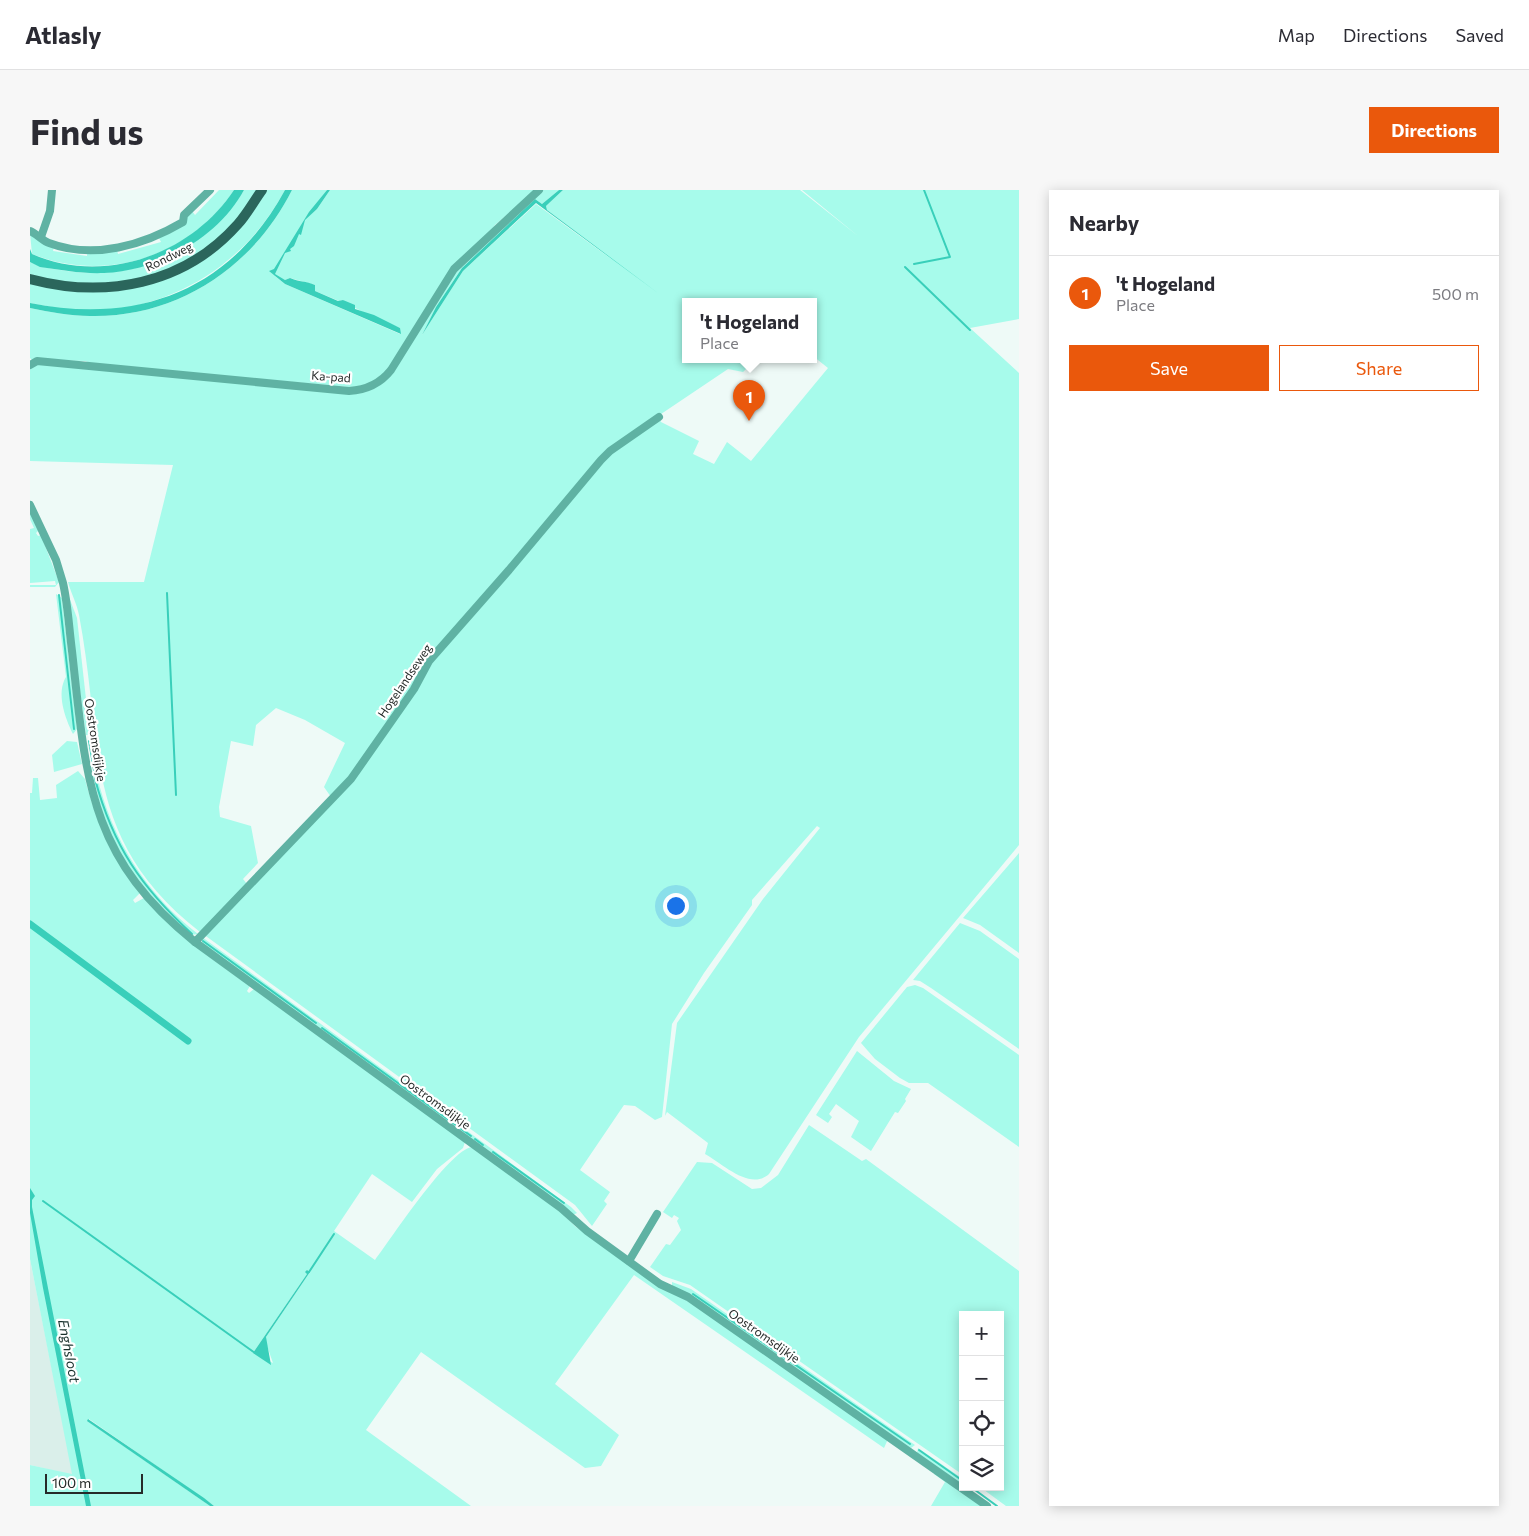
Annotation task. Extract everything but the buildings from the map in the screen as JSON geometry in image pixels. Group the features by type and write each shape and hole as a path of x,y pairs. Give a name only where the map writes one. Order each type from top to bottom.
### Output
{"main road":[{"name":"Rondweg","path":"30,279 78,289 96,289 124,286 164,275 197,259 224,238 238,224 262,190"}],"street":[{"path":"41,237 50,211 52,190"},
{"path":"30,231 47,242 77,249 116,248 134,244 167,231 182,222 184,214 210,190"},
{"name":"Ka-pad","path":"30,365 37,361 349,391 365,388 379,382 391,370 454,269 538,190"},
{"name":"Hogelandseweg","path":"195,942 351,779 414,689 429,661 510,570 601,460 610,451 659,417"},
{"name":"Oostromsdijkje","path":"30,505 56,560 63,583 84,760 97,811 113,848 143,893 174,925 195,942 554,1203 587,1231 660,1284 688,1297 987,1506"},
{"path":"629,1261 657,1214"}],"shaded area":[{"path":"219,190 234,190 216,213 195,232 171,247 145,258 117,264 89,266 60,263 32,254 30,233 54,247 53,251 87,256 87,252 117,250 118,254 161,242 159,238 192,211 195,215"},
{"path":"234,190 244,190 219,223 185,249 165,259 124,271 104,273 72,272 40,267 30,262 30,249 32,254 60,263 88,266 116,265 144,258 171,247 195,232 216,212"},
{"path":"244,190 258,190 229,229 197,254 175,266 152,275 128,281 103,284 53,281 30,274 30,262 48,268 88,273 128,270 164,258 181,249 214,224 238,200"},
{"path":"266,190 285,190 251,238 208,275 183,289 156,300 128,307 98,311 55,308 30,303 30,284 88,292 114,291 185,270"},
{"path":"285,190 292,190 276,217 257,242 235,264 210,282 183,297 153,308 122,314 90,316 30,308 30,303 70,309 108,309 144,303 178,292 209,276 238,253 263,224"},
{"path":"292,190 327,190 305,219 317,209 330,190 536,190 495,225 489,234 460,260 389,369 378,381 358,388 93,364 85,361 32,360 30,358 30,308 68,315 122,314 153,308 183,297 210,282 235,264 257,242 276,217","holes":["275,276 285,280 290,278 315,285 315,291 339,301 343,300 363,312 400,328 400,334 285,284"]},
{"path":"327,190 330,190 317,209 305,220 301,235 299,234 294,246 290,249 291,251 285,253 275,274 285,280 290,278 315,285 315,291 338,301 343,300 355,305 355,309 374,315 400,328 401,334 285,284 269,271 274,269 309,212"},
{"path":"542,190 559,190 542,204 535,199 462,268 436,307 422,335 463,271 536,204 614,261 547,210 546,206 563,190 800,190 858,236 802,190 1019,190 1019,319 970,328 1019,373 1019,845 859,1037 769,1174 762,1178 745,1178 705,1154 708,1143 667,1112 665,1116 677,1023 763,899 820,828 817,826 752,900 752,905 704,973 672,1024 662,1117 655,1120 635,1106 624,1105 580,1170 610,1192 604,1201 607,1204 592,1226 575,1205 203,934 352,780 407,703 430,662 526,553 610,452 659,418 661,422 699,441 693,454 714,464 727,442 751,461 828,368 817,359 817,298 682,298 682,363 752,363 743,372 728,369 609,449 599,459 524,552 427,660 413,688 362,762 331,797 324,787 345,743 305,720 276,708 256,725 253,746 231,741 219,807 220,817 251,826 258,863 243,879 247,884 200,932 162,897 134,862 116,825 104,787 79,615 68,582 144,582 173,465 30,461 30,368 37,363 349,392 373,387 389,375 461,264"},
{"path":"559,190 563,190 546,206 547,210 658,293 536,203 463,271 422,335 436,307 462,268 535,199 542,204"},
{"path":"30,511 39,530 36,533 38,536 41,535 59,582 55,587 30,587 30,585 56,585 55,581 30,583 30,529 34,528 30,519"},
{"path":"66,589 77,618 90,735 86,735"},
{"path":"56,594 62,598 77,729 73,734 67,721 62,698 63,683 66,677"},
{"path":"67,741 77,742 82,764 54,772 52,755"},
{"path":"78,771 85,779 94,810 106,839 121,867 140,893 133,900 135,903 144,898 181,934 250,986 247,991 249,993 254,989 465,1142 463,1148 437,1169 412,1202 372,1174 334,1231 375,1260 435,1179 449,1163 462,1152 472,1147 560,1211 576,1227 721,1323 888,1439 884,1448 634,1275 555,1384 619,1435 601,1466 585,1468 421,1352 366,1430 471,1506 214,1506 89,1419 88,1421 210,1506 30,1506 30,1465 72,1474 30,1259 30,793 32,793 33,778 38,778 40,800 57,798 56,785","holes":["307,1270 310,1272 266,1337 266,1343 273,1363 253,1353 307,1274"]},
{"path":"93,776 97,776 112,822 134,864 162,901 198,934 191,935 178,923 141,883 120,854 105,822"},
{"path":"1019,853 1019,953 980,925 963,918"},
{"path":"960,923 980,931 1019,959 1019,1049 931,988 920,981 913,980"},
{"path":"202,937 577,1213 573,1215 202,944"},
{"path":"915,985 923,988 1019,1055 1019,1147 928,1083 909,1083 900,1078 875,1059 861,1043 907,987"},
{"path":"857,1051 894,1081 911,1089 905,1099 906,1101 898,1113 895,1112 871,1151 851,1137 859,1121 836,1104 829,1114 832,1117 828,1123 816,1115"},
{"path":"809,1125 862,1161 866,1159 1019,1271 1019,1506 1006,1506 985,1491 1004,1491 1004,1311 959,1311 959,1472 690,1285 663,1276 650,1267 666,1244 670,1245 681,1230 677,1221 679,1218 674,1215 672,1218 663,1212 697,1162 712,1163 752,1189 761,1188 778,1175"},
{"path":"30,1188 35,1196 32,1200 32,1207 91,1506 86,1506 43,1288 30,1213"},
{"path":"30,1259 73,1475 30,1465"},
{"path":"307,1270 310,1272 266,1337 271,1365 253,1353 307,1274 305,1272"},
{"path":"672,1282 691,1289 915,1445 911,1448 672,1287"},
{"path":"88,1419 214,1506 210,1506 87,1421"},
{"path":"918,1448 959,1476 959,1482 917,1453"},
{"path":"937,1473 959,1491 982,1506 931,1506 945,1482 934,1474"}],"waterway":[{"path":"914,264 950,257 924,190"},
{"path":"905,267 970,330"},
{"path":"167,593 176,795"},
{"path":"59,595 74,729"},
{"path":"89,741 94,770"},
{"path":"95,779 111,825 131,864 158,899 192,934"},
{"path":"30,924 188,1041"},
{"path":"203,941 316,1023"},
{"path":"322,1028 471,1136"},
{"path":"475,1139 483,1145"},
{"path":"493,1152 564,1203"},
{"path":"43,1201 255,1353"},
{"path":"309,1272 334,1234"},
{"path":"693,1294 910,1444"},
{"path":"919,1450 959,1478"},
{"path":"976,1491 997,1506"}],"place":[{"name":"'t Hogeland","path":"749,421"}],"water label":[{"name":"Enghsloot","path":"69,1351"}]}
